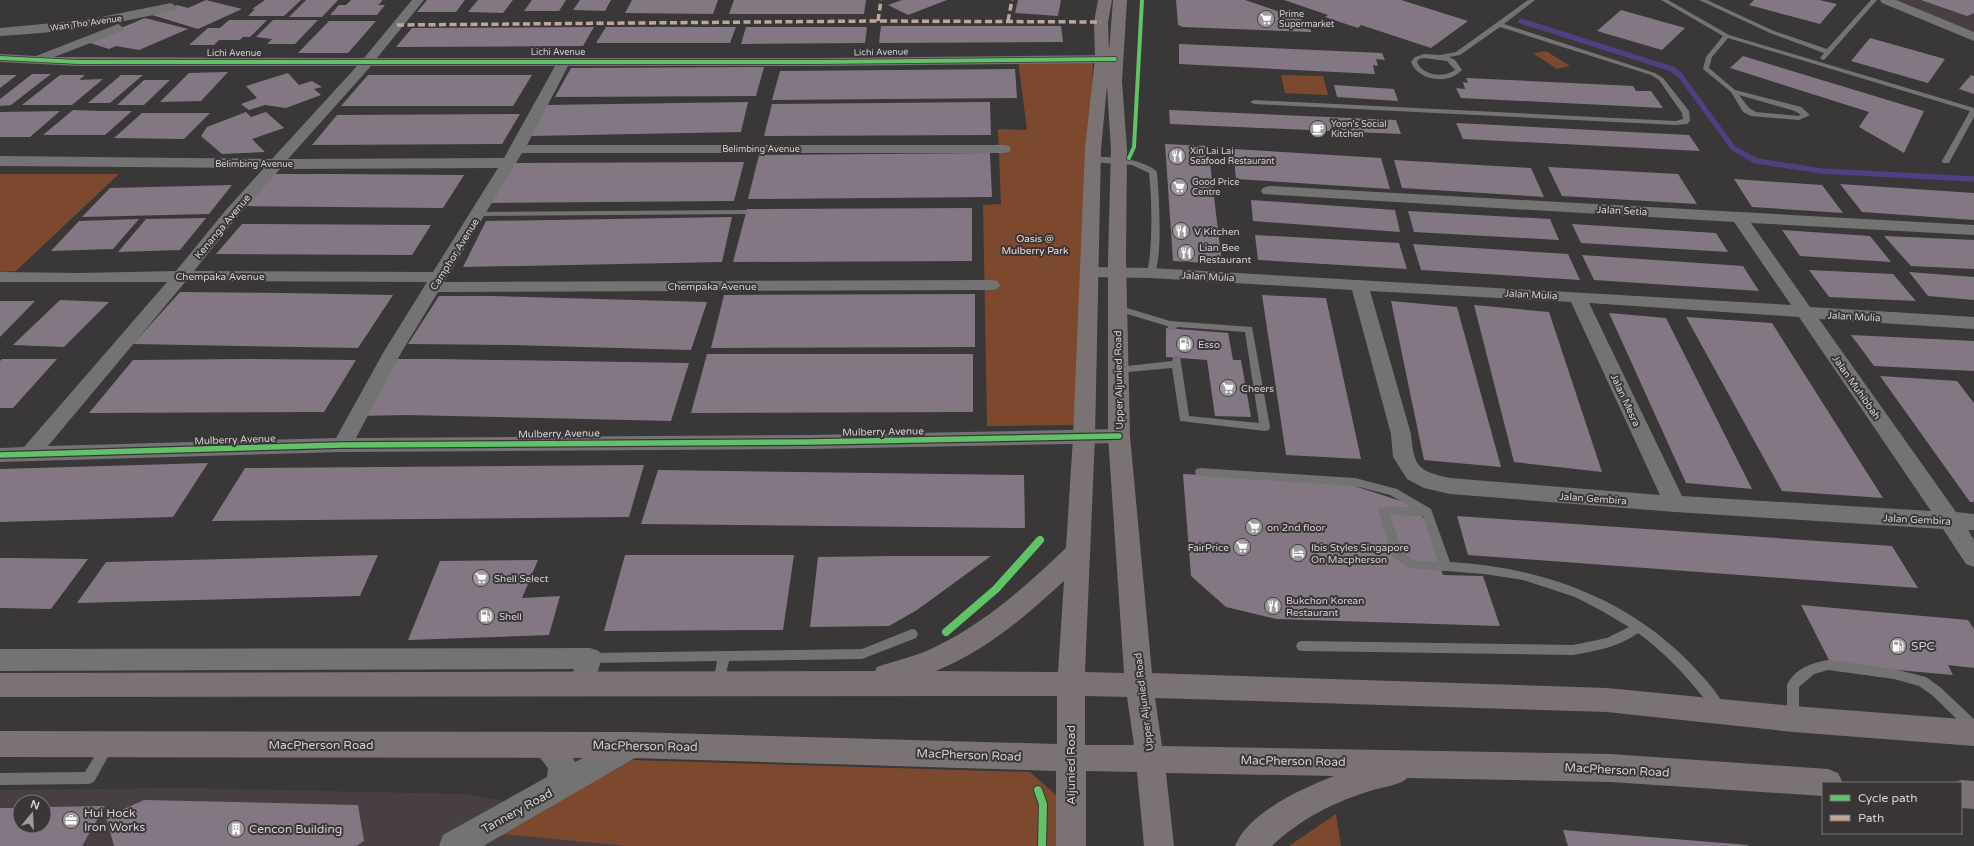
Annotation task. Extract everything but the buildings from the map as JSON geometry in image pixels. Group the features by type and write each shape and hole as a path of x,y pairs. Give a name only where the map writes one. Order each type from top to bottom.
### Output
{"main road":[{"name":"Upper Aljunied Road","path":"1104,0 1101,22 1114,81 1118,162 1117,308 1119,436 1139,685 1150,758"},
{"name":"Upper Aljunied Road","path":"1071,684 1084,437 1092,160 1096,112 1120,19 1120,0"},
{"path":"861,683 921,666 964,646 1024,603 1078,552"},
{"path":"0,685 719,683 1139,685 1607,700 1723,713 1974,733"},
{"name":"Aljunied Road","path":"1071,684 1071,846"},
{"name":"MacPherson Road","path":"0,744 632,745 1071,758 1150,758 1610,768 1822,783"},
{"path":"1150,758 1159,846"},
{"path":"1250,846 1278,820 1332,790 1383,773 1420,764"},
{"path":"1962,794 1974,795"}],"street":[{"name":"Kenanga Avenue","path":"29,455 112,354 181,276 231,214 368,62 418,0"},
{"path":"1886,0 1974,36"},
{"name":"Wan Tho Avenue","path":"0,32 42,30 101,22 176,5 32,61"},
{"name":"Lichi Avenue","path":"0,58 32,61 820,62 1109,58"},
{"name":"Camphor Avenue","path":"342,445 392,353 479,214 517,149 564,61"},
{"name":"Belimbing Avenue","path":"517,149 1004,149"},
{"name":"Belimbing Avenue","path":"0,161 276,164 508,163"},
{"name":"Jalan Setia","path":"1269,191 1974,230"},
{"name":"Jalan Muhibbah","path":"1738,216 1950,521 1974,558"},
{"name":"Jalan Mulia","path":"1088,272 1151,273 1577,296 1806,313 1974,323"},
{"name":"Chempaka Avenue","path":"0,277 80,278 181,276 437,282 991,285"},
{"name":"Jalan Gembira","path":"1359,284 1401,434 1403,457 1414,474 1431,482 1450,486 1675,504 1974,522"},
{"name":"Jalan Mesra","path":"1577,296 1675,504"},
{"name":"Mulberry Avenue","path":"0,455 342,445 810,442 1119,436"},
{"path":"0,660 590,658 582,684"},
{"name":"Tannery Road","path":"548,745 562,763 564,774 559,787"},
{"name":"Tannery Road","path":"454,846 632,745"}],"lane":[{"path":"1458,54 1457,65 1459,70 1456,74 1443,76 1428,74 1419,70 1415,66 1414,62 1417,58 1424,56 1439,57 1458,54 1532,0"},
{"path":"1664,0 1727,36 1974,111 1946,161"},
{"path":"1702,0 1772,32 1828,52"},
{"path":"1818,64 1874,0"},
{"path":"1254,102 1676,123 1684,122 1687,119 1686,113 1661,79 1653,74 1498,24"},
{"path":"1727,36 1709,56 1706,69 1733,91 1746,110 1754,114 1799,118 1806,115 1798,110 1733,91"},
{"path":"1439,57 1457,65"},
{"path":"1092,160 1118,162 1148,167 1153,172 1155,190 1154,261 1151,273"},
{"path":"479,214 745,212"},
{"path":"1117,308 1172,327 1249,329 1265,427 1184,419 1177,361 1118,370"},
{"path":"1200,472 1355,482 1393,492 1427,512 1446,566"},
{"path":"1427,512 1383,511 1397,554 1412,565 1494,570 1529,577 1551,584 1602,605 1637,626 1669,652 1698,680 1723,713"},
{"path":"1302,646 1573,650 1599,646 1624,638 1637,626"},
{"path":"590,658 862,654 912,634"},
{"path":"719,683 724,655"},
{"path":"1793,719 1794,685 1810,669 1828,665 1894,674 1922,681 1936,691 1974,727"},
{"path":"0,778 90,778 109,744"}],"shaded area":[{"path":"1884,0 1974,0 1974,34"},
{"path":"188,788 463,794 683,832 692,846 0,846 0,790"}],"green space":[{"path":"1546,51 1570,66 1557,69 1533,53"},
{"name":"Oasis @ Mulberry Park","path":"1018,61 1093,61 1077,425 987,426 983,205 1001,204 998,129 1027,130"},
{"path":"1281,75 1323,76 1328,95 1285,93"},
{"path":"0,174 119,174 16,271 0,272"},
{"path":"632,760 1030,772 1056,795 1056,846 627,846 492,833"},
{"path":"1336,814 1341,846 1289,846"}],"waterway":[{"path":"1521,21 1672,69 1680,75 1733,148 1756,161 1822,171 1974,179"}],"marked path":[{"path":"878,21 881,0"},
{"path":"1008,21 1012,0"},
{"path":"397,25 878,21 1101,22"}],"cycle path":[{"path":"1129,158 1134,147 1142,0"},
{"path":"0,58 78,62 820,62 1115,59"},
{"path":"0,455 342,445 810,442 1119,436"},
{"path":"946,632 996,589 1040,540"},
{"path":"1038,790 1043,804 1042,846"}],"place":[{"name":"Prime Supermarket","path":"1266,19"},
{"name":"Yoon's Social Kitchen","path":"1318,129"},
{"name":"Xin Lai Lai Seafood Restaurant","path":"1177,156"},
{"name":"Good Price Centre","path":"1179,187"},
{"name":"V Kitchen","path":"1181,231"},
{"name":"Lian Bee Restaurant","path":"1186,253"},
{"name":"Esso","path":"1185,344"},
{"name":"Cheers","path":"1228,388"},
{"name":"on 2nd floor","path":"1254,527"},
{"name":"FairPrice","path":"1242,547"},
{"name":"Ibis Styles Singapore On Macpherson","path":"1298,553"},
{"name":"Shell Select","path":"481,578"},
{"name":"Bukchon Korean Restaurant","path":"1273,606"},
{"name":"Shell","path":"486,616"},
{"name":"SPC","path":"1898,646"},
{"name":"Hui Hock Iron Works","path":"71,820"},
{"name":"Cencon Building","path":"236,829"}]}
